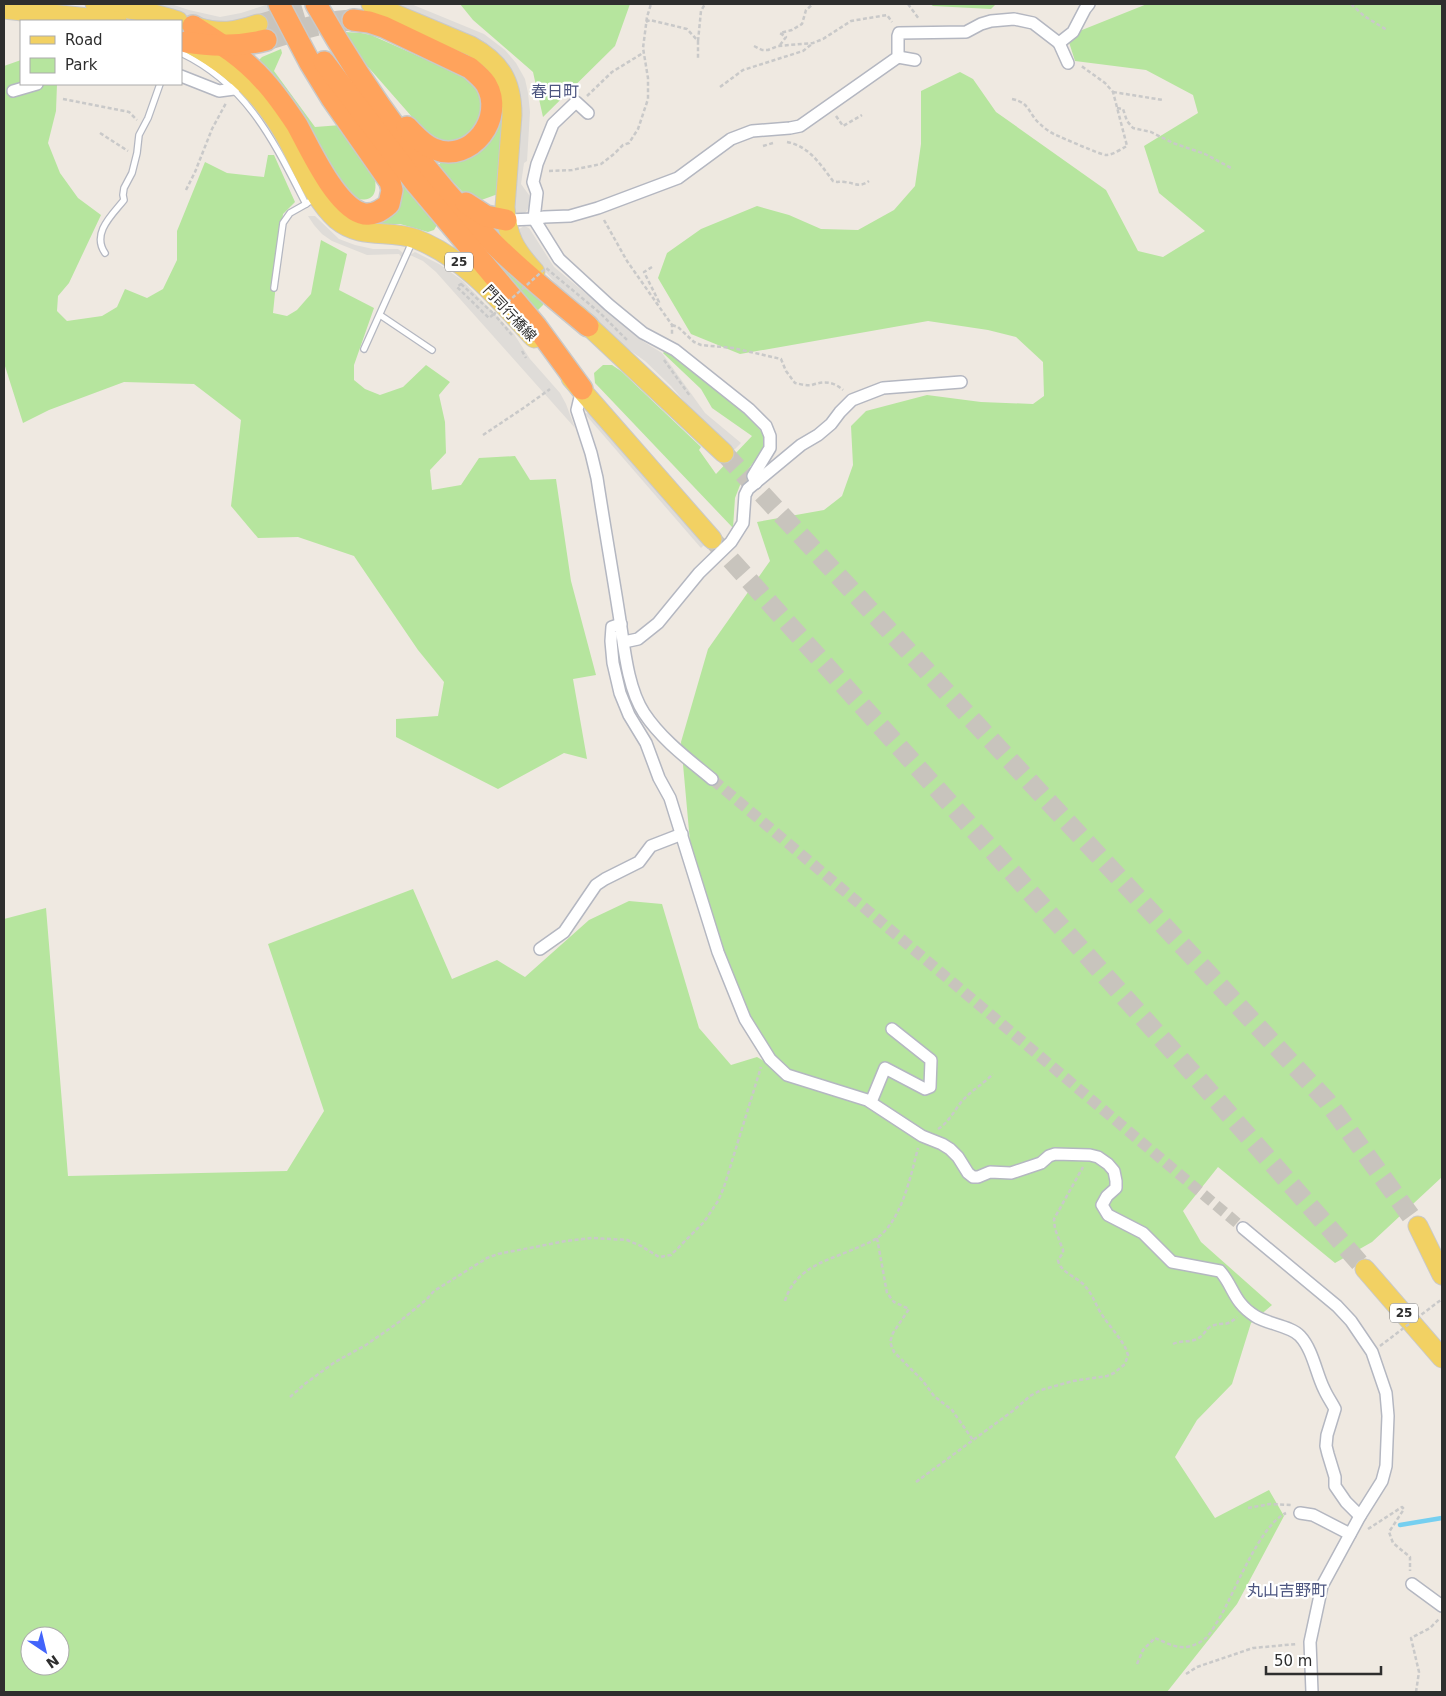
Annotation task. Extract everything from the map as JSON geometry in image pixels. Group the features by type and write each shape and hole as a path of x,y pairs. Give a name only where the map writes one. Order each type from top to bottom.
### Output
{"highway":[{"path":"183,34 230,48 251,67 278,97 330,183 348,204 362,214 376,213 389,204 392,190 390,182 332,99 310,63 280,4"},
{"path":"280,4 381,139 536,326 582,389"},
{"path":"316,4 342,48 425,166 520,269 588,326"},
{"path":"342,48 398,117 419,139 434,149 456,151 468,146 478,139 492,118 493,106 487,85 470,68 384,27 369,22 353,20"},
{"path":"230,48 245,45 262,32"},
{"path":"425,166 477,211 493,218 506,220"}],"main road":[{"path":"371,4 471,46 484,54 502,72 512,100 505,207 509,235 524,259 588,326 724,453"},
{"path":"6,7 163,16 167,20"},
{"name":"門司行橋線","path":"230,48 256,93 276,121 312,200 336,220 356,231 366,234 391,234 413,238 444,252 459,262 582,389 712,539"},
{"path":"1418,1226 1442,1275"},
{"name":"25","path":"1365,1269 1442,1358"}],"street":[{"path":"1060,43 1073,32 1089,4"},
{"path":"898,57 899,33 966,32 991,21 1014,19 1033,24 1060,43 1067,60"},
{"path":"506,220 570,216 598,208 678,178 731,139 752,131 800,126 898,57 915,60"},
{"path":"182,76 219,91 234,89"},
{"path":"13,91 34,85"},
{"path":"588,113 576,102 553,124 535,172 533,182 537,193 534,219 559,259 609,305 643,333 672,348 749,409 766,426 770,436 770,448 753,476 756,483"},
{"path":"624,642 638,639 658,623 699,573 731,542 743,523 745,495 748,489 831,424 852,400 883,388 961,382"},
{"path":"582,389 577,410 597,478 620,624 635,698 657,730 671,745 712,779"},
{"path":"620,624 612,627 611,641 613,663 620,693 629,715 646,743 659,778 670,798 718,952 738,1002 745,1019 770,1059 787,1075 871,1102 922,1136 950,1149 973,1177 990,1172 1011,1173 1041,1163 1049,1156 1055,1154 1090,1155 1098,1157 1108,1164 1114,1171 1116,1181 1116,1188 1102,1205 1108,1215 1143,1233 1172,1262 1220,1271 1246,1310 1260,1320 1296,1332 1304,1341 1324,1389 1335,1409 1327,1435 1326,1446 1335,1486 1346,1502 1355,1525"},
{"path":"540,950 564,932 596,885 605,878 639,862 651,846 682,834"},
{"path":"871,1102 885,1068 925,1089 930,1087 931,1060 892,1029"},
{"path":"1243,1228 1337,1306 1351,1321 1372,1352 1386,1393 1388,1416 1386,1466 1382,1481 1355,1525 1322,1586 1310,1642 1312,1692"},
{"path":"1300,1513 1355,1525"},
{"path":"1412,1584 1442,1606"}],"lane":[{"path":"183,34 205,67 234,89 245,101 312,200 290,213 283,223 274,288"},
{"path":"105,253 100,244 104,225 111,213 124,200 124,188 132,173 139,135 148,118 160,85"},
{"path":"364,349 413,238"},
{"path":"380,315 432,350"}],"path":[{"path":"535,172 572,170 601,164 629,142 641,123 648,98 648,78 643,53 646,22 651,4"},
{"path":"698,59 701,11 705,4"},
{"path":"780,45 786,36 780,33 792,30 802,24 806,10 813,4"},
{"path":"1350,4 1364,16 1387,30"},
{"path":"720,87 743,70 802,51 850,21 883,16 890,17 899,33"},
{"path":"646,22 650,20 687,29 698,41"},
{"path":"754,46 762,50 768,50 780,45 813,43"},
{"path":"579,104 612,72 643,53"},
{"path":"1012,99 1024,103 1038,122 1055,135 1091,149 1100,155 1108,155 1127,146 1113,92 1105,83 1072,60 1067,60"},
{"path":"186,190 212,129 234,89"},
{"path":"1113,92 1163,100"},
{"path":"63,99 129,112 142,127"},
{"path":"830,106 843,126 862,114"},
{"path":"1117,108 1123,109 1127,121 1133,128 1151,132 1173,143 1204,154 1233,169"},
{"path":"100,133 136,157"},
{"path":"766,142 777,142"},
{"path":"783,142 799,145 805,149 815,157 832,181 836,183 845,182 858,185 869,181"},
{"path":"598,208 627,261 672,326 672,348"},
{"path":"652,267 644,272 659,302 656,304"},
{"path":"512,335 494,314 546,268 600,313 628,341"},
{"path":"672,326 678,327 694,342 701,345 733,348 781,359 793,382 811,385 816,382 827,382 839,387 852,400"},
{"path":"660,355 691,397"},
{"path":"483,435 550,389"},
{"path":"290,1397 306,1382 335,1362 366,1345 399,1322 434,1291 486,1258 566,1241 592,1238 627,1240 658,1258 671,1255 704,1222 718,1201 724,1187 756,1080 761,1067 770,1059"},
{"path":"785,1301 794,1281 804,1272 822,1262 844,1255 884,1233 899,1208 922,1136 925,1133 940,1128 961,1103 993,1074"},
{"path":"916,1482 1014,1410 1030,1396 1041,1390 1073,1381 1107,1376 1125,1364 1128,1355 1126,1349 1090,1292 1076,1278 1062,1268 1058,1260 1063,1250 1055,1230 1054,1219 1090,1155"},
{"path":"877,1238 887,1293 894,1302 909,1309 893,1333 890,1342 894,1352 923,1381 934,1396 952,1410 973,1440"},
{"path":"1380,1346 1442,1299"},
{"path":"1173,1344 1179,1341 1199,1338 1210,1326 1229,1324 1246,1310"},
{"path":"1248,1508 1270,1504 1286,1504 1295,1506 1300,1513"},
{"path":"1355,1525 1368,1530 1402,1506 1404,1509 1388,1532 1393,1543 1410,1557 1412,1584"},
{"path":"1136,1664 1143,1650 1156,1638 1179,1647 1188,1647 1207,1638 1264,1533 1278,1517 1288,1512 1300,1513"},
{"path":"1416,1692 1419,1672 1411,1638 1430,1628 1442,1615"},
{"path":"1186,1674 1197,1667 1253,1648 1310,1642"}],"green space":[{"path":"460,4 630,4 615,46 543,117 533,72 473,20"},
{"path":"930,4 996,4 991,9 933,6"},
{"path":"1147,4 1442,4 1442,1177 1372,1242 1335,1263 1218,1167 1183,1211 1201,1242 1272,1305 1251,1323 1232,1384 1197,1420 1175,1457 1215,1518 1269,1490 1284,1516 1237,1604 1167,1692 4,1692 4,919 46,908 68,1176 287,1171 324,1111 268,944 413,889 452,979 497,960 525,977 589,920 629,901 662,904 699,1028 731,1065 757,1057 773,1066 735,1008 693,875 681,742 708,649 770,561 757,522 824,510 842,496 853,465 851,426 866,411 927,395 981,402 1033,404 1044,396 1043,362 1016,337 988,330 928,321 740,354 691,334 658,278 667,253 701,229 757,206 789,215 821,229 858,230 894,210 915,186 921,144 921,91 960,72 973,79 996,112 1106,190 1138,251 1163,257 1205,231 1159,193 1144,146 1198,113 1193,95 1146,70 1075,61 1067,36"},
{"path":"345,32 371,35 463,76 480,93 482,104 478,128 459,139 448,142 427,134 362,60"},
{"path":"281,49 282,53 274,71 315,127 341,125 373,175 375,190 370,198 360,199 350,196 258,61 262,57"},
{"path":"20,60 20,85 57,85 56,111 48,143 60,173 78,198 101,215 69,283 58,296 57,311 67,321 102,316 117,307 125,289 147,298 163,289 177,260 177,231 205,162 227,173 264,177 268,155 274,155 295,202 283,214 273,313 287,316 297,310 311,294 321,240 347,254 339,290 374,308 354,365 354,380 365,389 380,395 403,387 426,365 450,382 439,395 445,422 446,453 430,470 432,490 461,485 479,458 515,456 530,480 556,479 571,581 596,675 573,679 587,759 564,753 498,789 396,737 396,719 438,716 444,682 418,650 354,556 298,537 258,538 231,506 241,420 194,384 124,382 49,410 23,423 4,363 4,66"},
{"path":"502,119 498,194 473,203 438,166 441,162 456,161 477,153 493,137"},
{"path":"401,187 408,187 437,225 434,230 428,232 400,224 376,225 376,223 387,219"},
{"path":"456,213 543,301 543,305 538,310 533,308"},
{"path":"665,351 673,354 746,415 763,433 765,439 764,448 744,475 735,498 733,528 595,383 594,373 603,365 612,365 621,371 701,447 699,450 716,474 752,436 712,408 701,389 663,353"}],"shaded area":[{"path":"149,4 171,4 220,17 241,13 269,4 301,4 232,26 195,21"},
{"path":"387,4 411,4 484,34 505,50 516,63 525,79 530,112 527,161 524,163 521,184 529,195 529,207 522,215 512,209 516,84"},
{"path":"308,216 315,216 339,239 373,249 398,249 403,253 402,258 399,254 367,255 332,241 322,234"},
{"path":"524,226 529,228 554,267 644,342 662,353 705,413 741,443 734,450 698,417 671,386 645,361 603,331 567,296 529,253 518,230"},
{"path":"415,252 439,264 463,281 514,334 530,359 560,393 575,428 436,272 423,261 410,255"},
{"path":"585,414 590,414 704,545 701,548"}],"waterway":[{"path":"1400,1525 1442,1518"}],"tunnel":[{"path":"258,24 324,4"},
{"path":"266,40 298,30 353,20"},
{"path":"724,453 1327,1101 1418,1226"},
{"path":"712,539 1199,1080 1365,1269"},
{"path":"712,779 1243,1228"}],"district":[{"name":"春日町","path":"555,91"},
{"name":"丸山吉野町","path":"1287,1590"}]}
